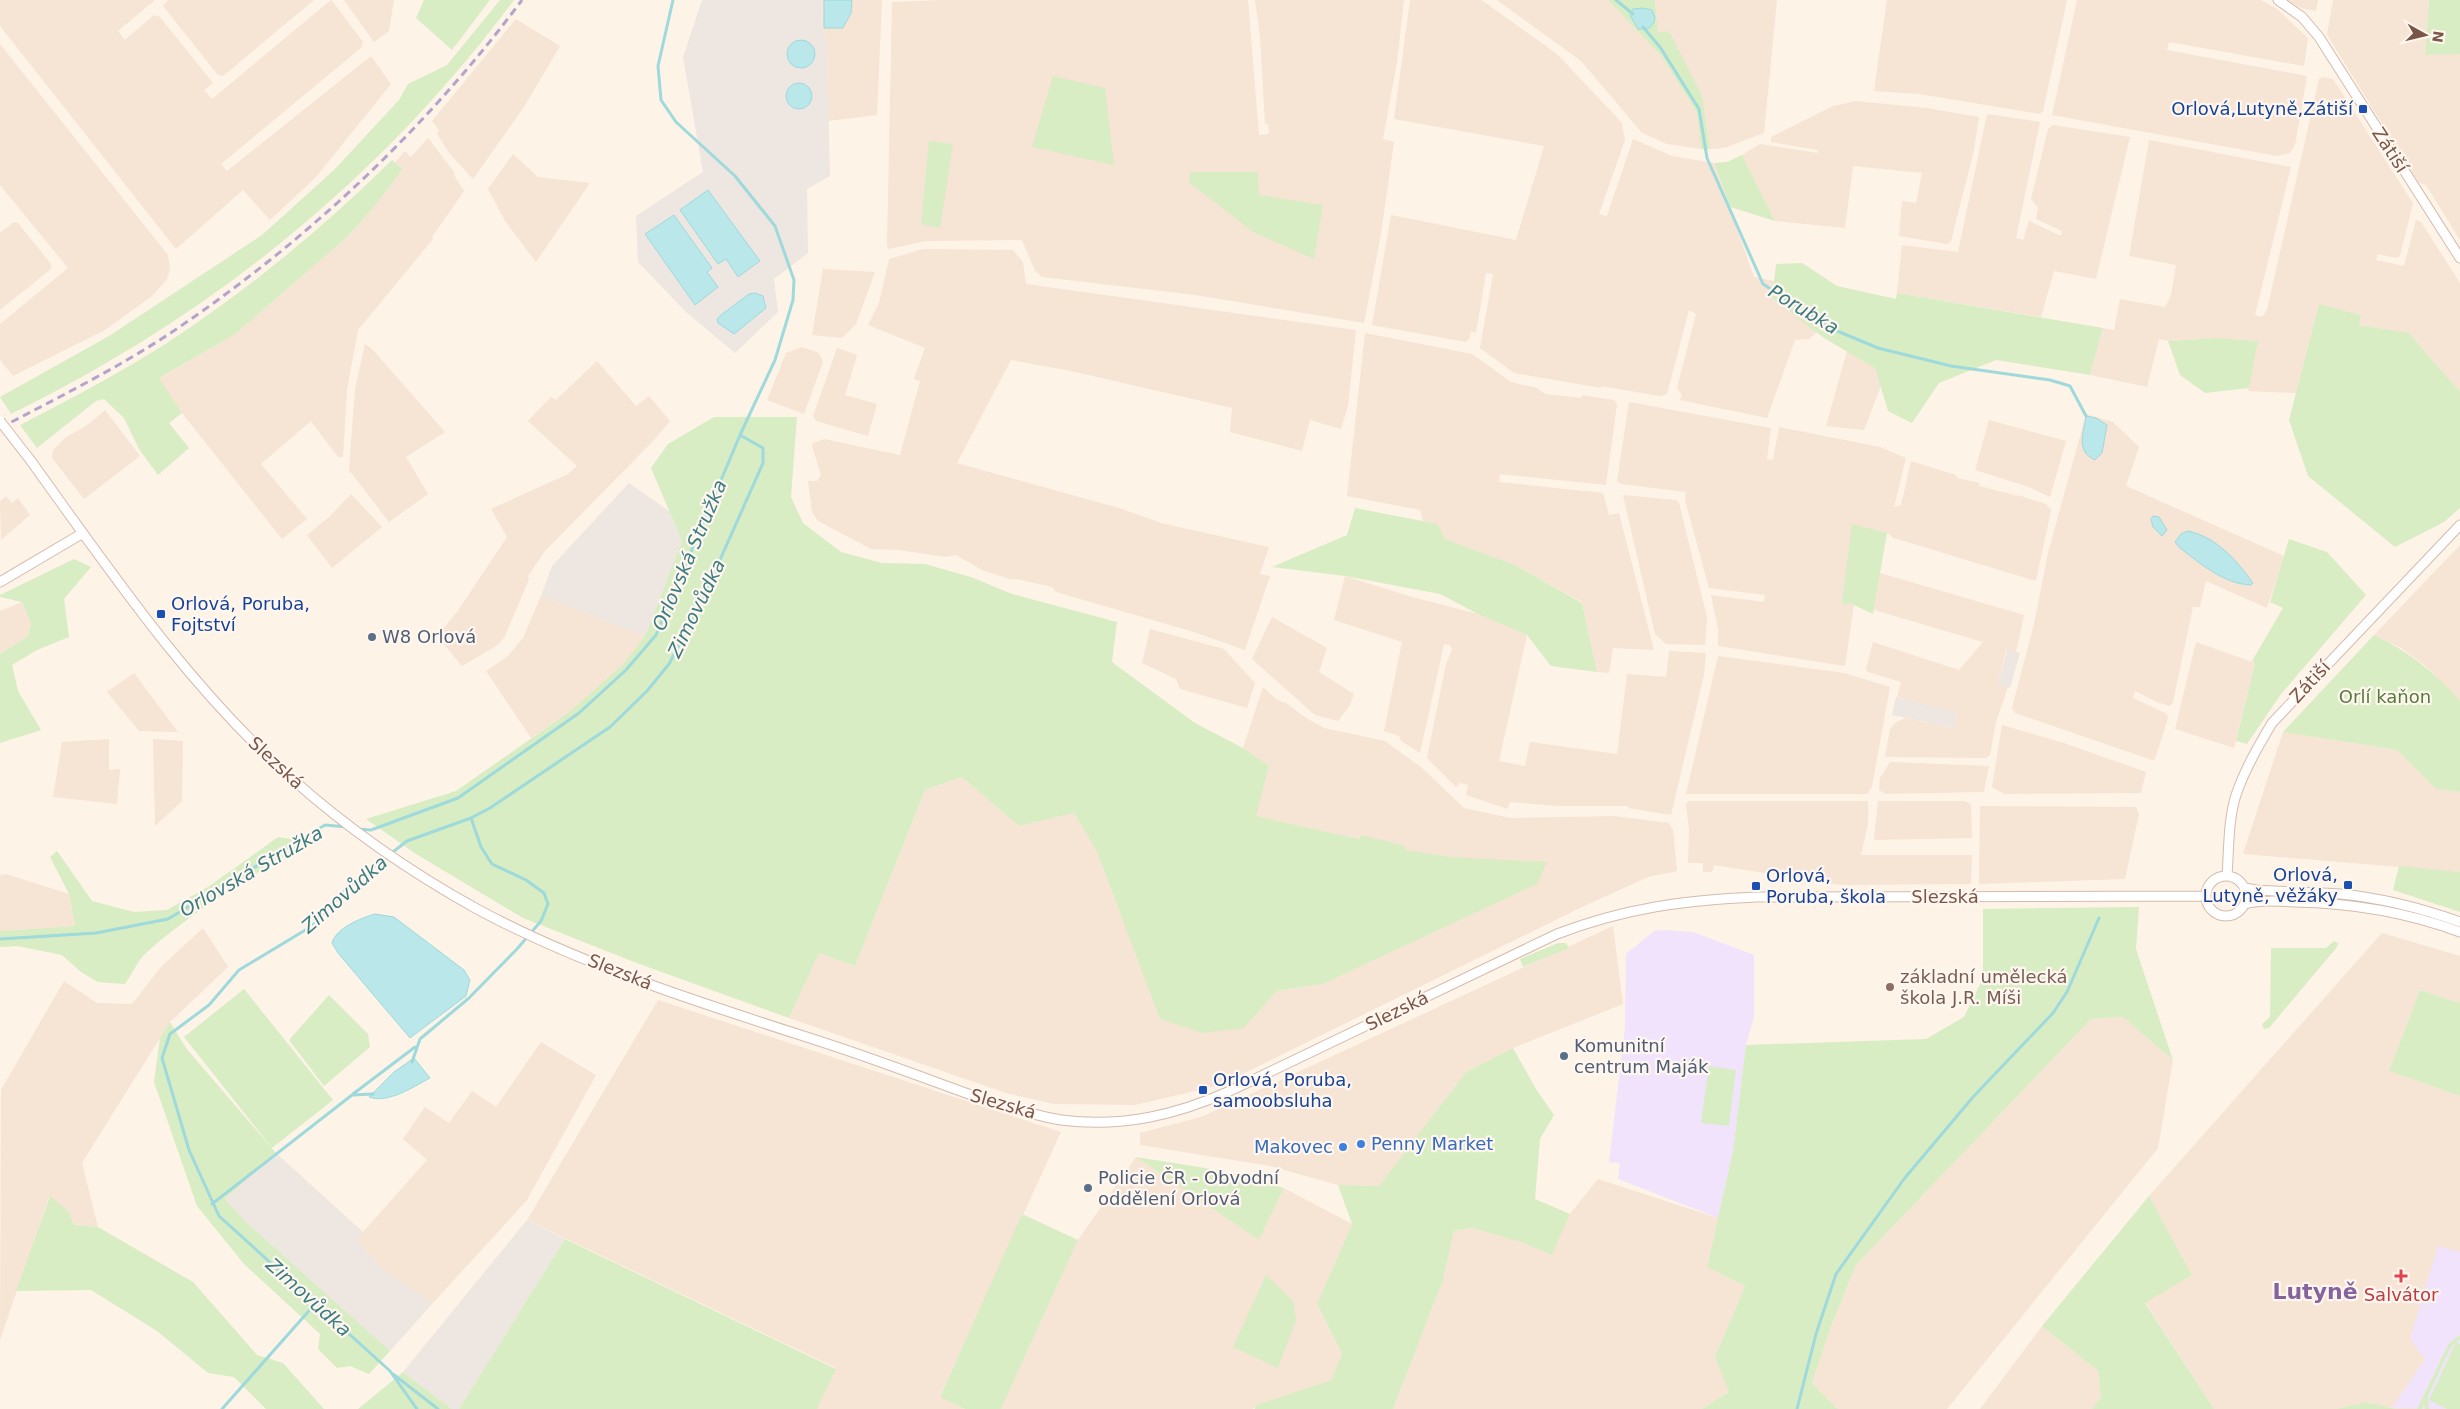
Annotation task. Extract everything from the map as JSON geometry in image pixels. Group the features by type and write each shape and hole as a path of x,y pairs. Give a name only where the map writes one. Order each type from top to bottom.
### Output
{"street":[{"name":"Zátiší","path":"2278,0 2302,17 2319,37 2460,258"},
{"name":"Slezská","path":"0,421 159,636 205,692 289,776 334,815 367,839 478,909 552,944 656,986 1002,1106 1060,1119 1100,1123 1150,1118 1216,1097 1551,937 1594,920 1640,908 1697,900 1757,898 2206,896"},
{"name":"Zátiší","path":"2227,876 2230,836 2237,793 2251,759 2272,723 2460,525"},
{"path":"0,582 83,533"},
{"path":"2245,888 2245,904 2237,913 2226,916 2220,915 2210,908 2206,896 2210,884 2214,879 2227,876 2238,880 2245,888 2340,894 2375,899 2418,908 2460,922"},
{"path":"2245,904 2274,901 2356,905 2403,914 2460,932"}],"shaded area":[{"path":"0,0 155,0 118,31 125,40 154,15 160,17 213,83 204,90 212,99 331,0 363,42 362,47 221,164 227,171 371,56 391,84 316,177 270,220 243,190 176,249 0,26"},
{"path":"168,0 314,0 223,76 218,75 163,6"},
{"path":"344,0 394,0 389,31 374,42"},
{"path":"702,0 821,0 823,29 827,45 830,176 807,189 808,253 774,279 778,312 735,353 686,312 638,262 636,216 703,172 683,57"},
{"path":"821,0 882,0 877,115 828,121 827,45 823,29"},
{"path":"944,0 1248,0 1259,135 1269,134 1268,124 1265,124 1260,37 1255,0 1404,0 1397,62 1383,139 1394,142 1381,234 1364,323 1195,295 1042,277 1035,271 1022,240 926,241 889,249 887,246 892,2","holes":["1190,172 1258,172 1258,195"]},
{"path":"1410,0 1481,0 1557,54 1622,123 1625,140 1599,214 1607,216 1633,139 1672,156 1714,163 1754,277 1774,281 1772,298 1817,332 1809,339 1795,340 1767,418 1680,400 1682,395 1677,388 1696,314 1689,310 1667,394 1660,396 1514,373 1480,348 1493,274 1486,273 1476,333 1471,332 1466,342 1372,325 1391,215 1516,240 1544,146 1394,119"},
{"path":"1497,0 1608,0 1662,57 1697,113 1701,149 1667,144 1642,133 1581,61"},
{"path":"1655,0 1777,0 1764,133 1724,148 1710,149 1702,96 1658,33"},
{"path":"1887,0 2067,0 2043,111 2040,114 1919,94 1874,91"},
{"path":"2077,0 2261,0 2277,9 2308,38 2304,66 2169,42 2167,50 2307,76 2295,145 2290,153 2277,156 2052,115"},
{"path":"2287,0 2318,0 2316,11 2301,8"},
{"path":"2333,0 2429,0 2425,54 2460,54 2460,240 2426,185 2419,183 2327,35"},
{"path":"516,19 560,46 524,107 473,179 449,153 437,134 439,130 432,121"},
{"path":"0,44 168,255 170,270 167,279 152,296 105,330 13,376 0,360 0,324 68,268 0,185"},
{"path":"2322,77 2333,79 2413,203 2400,256 2397,258 2378,254 2376,260 2404,266 2416,220 2421,222 2460,283 2460,392 2409,333 2359,325 2361,315 2319,304 2296,393 2248,391 2258,341 2217,338 2168,341 2159,339 2147,387 2090,375 2103,328 2114,330 2120,299 2165,307 2171,295 2176,265 2129,256 2149,140 2291,167 2255,315 2262,317 2267,310 2319,79"},
{"path":"1856,101 1927,108 1979,117 1974,150 1951,241 1947,244 1899,236 1902,201 1916,203 1922,173 1853,166 1845,228 1775,221 1742,155 1760,144 1818,153 1818,150 1771,142 1771,137 1833,106"},
{"path":"1987,114 2040,122 2016,238 2023,240 2029,221 2061,236 2062,231 2036,219 2038,208 2031,199 2048,129 2053,125 2130,137 2096,279 2054,271 2041,317 1897,293 1902,245 1958,252"},
{"path":"428,138 454,172 464,191 432,237 433,239 358,330 347,390 343,457 338,457 311,421 261,464 307,519 282,539 182,413 158,379 234,335 346,238 374,207 403,169 395,162 405,151 411,157"},
{"path":"513,154 538,177 590,183 536,262 505,221 488,189"},
{"path":"14,222 18,223 51,264 51,269 0,310 0,233"},
{"path":"923,249 1013,250 1023,262 1026,284 1356,330 1348,406 1341,429 1310,420 1302,451 1230,432 1232,408 1071,371 1011,360 957,463 1119,508 1161,523 1269,547 1260,574 1270,576 1245,650 1194,632 1056,592 1052,587 1010,579 984,571 956,555 945,557 899,550 871,549 818,521 812,512 808,481 817,481 821,475 812,446 813,443 824,439 900,455 920,381 914,379 925,348 868,325 879,303 889,259"},
{"path":"823,269 875,272 856,324 842,338 812,335"},
{"path":"1365,333 1472,354 1511,382 1537,388 1545,394 1581,398 1582,395 1614,400 1617,404 1606,485 1500,474 1499,482 1603,493 1609,515 1619,513 1654,650 1613,648 1609,673 1597,672 1582,602 1515,565 1445,539 1438,524 1423,521 1420,510 1347,496"},
{"path":"365,344 372,349 445,432 406,457 428,494 389,522 349,470 355,389"},
{"path":"802,347 819,353 823,362 804,414 767,400 786,353"},
{"path":"837,348 857,355 845,395 877,404 868,436 816,421 813,416"},
{"path":"1847,351 1875,368 1881,386 1864,430 1826,426"},
{"path":"597,361 636,406 649,396 670,421 653,441 545,551 528,576 529,579 505,636 498,645 462,666 437,636 457,612 507,537 491,509 568,474 577,466 528,421 551,397 556,400"},
{"path":"1629,402 1771,428 1767,459 1773,460 1779,427 1880,447 1906,458 1894,507 1901,505 1911,461 1956,475 1957,478 1980,483 1979,486 2046,504 2051,510 2036,581 1894,538 1887,533 1843,603 1854,605 1845,666 1718,646 1718,629 1711,595 1764,602 1765,595 1709,588 1685,500 1686,492 1621,484 1617,481"},
{"path":"105,410 140,456 84,499 52,458 53,450 65,438 89,424"},
{"path":"2086,414 2113,422 2139,447 2126,486 2284,556 2267,608 2206,581 2200,607 2193,607 2173,702 2170,706 2135,691 2133,698 2167,714 2168,718 2155,759 2152,760 2015,713 2012,708 2034,624 2048,553"},
{"path":"1989,420 2066,441 2050,497 2029,487 1975,470"},
{"path":"629,483 669,511 682,541 645,636 541,596 552,566"},
{"path":"351,494 382,527 332,568 307,535 329,517"},
{"path":"1623,495 1676,500 1679,503 1707,617 1705,645 1666,644 1655,634"},
{"path":"6,496 12,503 18,498 30,515 1,540 0,501"},
{"path":"2460,545 2460,701 2427,667 2401,648 2374,635"},
{"path":"1880,573 2024,615 2016,652 2006,650 1998,684 2008,687 1996,722 1990,755 1986,758 1885,757 1890,729 1895,723 1905,718 1953,728 1957,712 1897,697 1901,682 1868,672 1866,669 1873,642 1959,670 1983,642 1874,610"},
{"path":"1345,576 1412,597 1478,614 1527,635 1499,761 1525,766 1530,742 1617,754 1627,674 1666,677 1669,651 1706,653 1704,675 1671,815 1628,808 1628,806 1557,806 1510,802 1508,809 1466,795 1468,785 1460,783 1456,787 1427,758 1446,664 1452,650 1450,645 1444,644 1420,753 1401,741 1399,736 1384,731 1402,642 1334,620"},
{"path":"541,596 645,636 622,665 569,712 531,738 486,671 507,657 523,638"},
{"path":"22,602 31,623 28,636 0,654 0,611"},
{"path":"1272,617 1327,648 1319,672 1354,694 1350,705 1338,721 1315,715 1252,659"},
{"path":"1150,629 1224,649 1255,683 1247,708 1180,689 1176,679 1142,663"},
{"path":"2196,642 2255,663 2234,748 2175,729"},
{"path":"2007,650 2020,653 2010,688 1998,684"},
{"path":"1718,656 1844,673 1890,687 1872,787 1867,794 1686,794"},
{"path":"134,673 178,732 139,731 107,692"},
{"path":"1263,687 1277,700 1286,703 1306,718 1324,728 1385,741 1422,768 1464,808 1510,818 1614,816 1669,823 1673,830 1677,871 1648,877 1580,908 1220,1085 1135,1105 1054,1104 1006,1093 789,1018 819,953 855,966 925,790 962,777 1019,826 1074,813 1097,852 1124,924 1244,1028 1277,991 1323,984 1537,884 1452,857 1405,850 1405,847 1360,835 1359,839 1255,816 1269,766 1243,748"},
{"path":"1896,697 1957,712 1954,728 1892,715"},
{"path":"2002,725 2064,743 2146,772 2141,793 2004,794 1992,787"},
{"path":"2283,732 2397,750 2436,789 2460,792 2460,872 2243,854"},
{"path":"109,739 109,770 120,769 117,804 53,797 62,742"},
{"path":"153,739 183,741 182,801 155,826"},
{"path":"1890,762 1989,766 1984,792 1886,794 1879,790 1880,778"},
{"path":"1689,801 1868,801 1868,824 1861,855 1972,855 1971,884 1840,885 1714,865 1712,872 1703,872 1703,863 1688,863 1689,830 1686,804"},
{"path":"1878,801 1964,801 1971,804 1972,838 1874,840"},
{"path":"1980,806 2136,807 2139,814 2125,879 1979,884"},
{"path":"6,874 69,894 75,926 0,931 0,875"},
{"path":"1613,926 1623,1004 1513,1048 1466,1072 1379,1186 1338,1185 1270,1166 1140,1145 1140,1133 1201,1117"},
{"path":"203,928 228,967 170,1022 82,1163 98,1227 74,1225 69,1212 49,1197 0,1340 1,1090 64,981 97,1003 132,1004 161,967"},
{"path":"1654,931 1693,932 1754,955 1754,1017 1746,1045 1733,1151 1718,1218 1618,1179 1620,1163 1609,1162 1625,1028 1626,954"},
{"path":"2382,933 2460,956 2460,1003 2420,990 2389,1071 2460,1096 2460,1409 2396,1409 2366,1402 2336,1409 2214,1409 2145,1302 2192,1275 2149,1196"},
{"path":"658,1000 1061,1132 940,1396 965,1409 817,1409 836,1368 527,1220"},
{"path":"2123,1017 2173,1060 2158,1148 1947,1409 1838,1409 1812,1383 1830,1329 1856,1265 2091,1019"},
{"path":"541,1042 596,1075 527,1200 433,1303 384,1271 359,1243 363,1232 427,1160 403,1139 425,1107 449,1123 472,1091 496,1107"},
{"path":"276,1153 363,1232 359,1243 384,1271 433,1303 390,1351 245,1221 225,1199"},
{"path":"1136,1157 1259,1240 1284,1188 1352,1224 1317,1304 1342,1354 1331,1380 1254,1406 1253,1409 1001,1409 1078,1240"},
{"path":"1598,1179 1718,1218 1707,1266 1745,1286 1715,1357 1729,1392 1702,1409 1393,1409 1443,1280 1454,1231 1472,1228 1521,1242 1552,1255 1570,1214"},
{"path":"527,1220 565,1239 459,1409 452,1409 403,1372"},
{"path":"2438,1246 2460,1252 2460,1409 2392,1408 2425,1359 2410,1339"},
{"path":"2042,1326 2098,1371 2101,1397 2092,1409 1980,1409"}],"green space":[{"path":"424,0 490,0 452,50 416,18"},
{"path":"500,0 514,0 462,65 407,126 349,184 288,237 223,287 155,333 85,375 11,414 0,397 109,336 262,235 334,170 399,100 408,84 447,65"},
{"path":"1608,0 1655,0 1658,33 1669,31 1702,96 1710,149 1701,149 1697,113 1662,57"},
{"path":"2429,0 2460,0 2460,54 2425,55"},
{"path":"1053,76 1105,88 1114,165 1032,147"},
{"path":"929,141 953,144 940,228 921,224"},
{"path":"1742,155 1775,221 1730,207 1714,163 1727,162"},
{"path":"392,160 403,169 374,207 346,238 234,335 159,378 182,413 169,423 189,448 158,475 139,449 124,418 104,399 96,401 37,448 20,425 121,371 207,316 289,253 342,208"},
{"path":"1190,172 1258,172 1259,195 1323,205 1314,259 1253,232 1189,182"},
{"path":"1802,263 1837,286 1896,299 1897,293 2103,328 2090,375 1996,360 1939,383 1912,423 1888,411 1875,368 1824,338 1772,298 1776,264"},
{"path":"2319,304 2361,315 2359,325 2409,333 2460,392 2460,508 2444,522 2395,547 2308,476 2289,420"},
{"path":"2217,338 2258,341 2249,388 2205,393 2180,375 2168,341"},
{"path":"714,417 797,417 791,497 803,523 841,552 882,563 925,564 971,577 1012,594 1117,622 1112,662 1195,723 1243,748 1269,766 1256,816 1359,839 1361,835 1405,846 1405,850 1452,857 1547,862 1537,884 1323,984 1277,991 1244,1028 1202,1033 1160,1019 1097,852 1074,813 1019,826 962,777 925,790 855,966 819,953 789,1018 634,962 523,918 416,854 366,819 456,791 569,712 622,665 645,636 682,541 651,468 668,444"},
{"path":"1355,508 1438,524 1445,539 1515,565 1582,603 1597,672 1551,666 1527,635 1478,614 1440,594 1345,576 1272,567 1347,535"},
{"path":"1852,524 1887,533 1873,614 1854,605 1842,603"},
{"path":"2289,539 2327,552 2366,595 2281,694 2247,744 2236,741 2255,663 2252,661 2283,608 2270,602"},
{"path":"74,559 91,567 64,599 69,637 37,650 12,665 18,691 41,730 0,743 0,654 28,636 31,623 22,602 0,597 0,595"},
{"name":"Orlí kaňon","path":"2374,635 2420,663 2460,701 2460,792 2436,789 2397,750 2283,732"},
{"path":"278,837 312,842 248,878 184,922 144,955 125,984 98,982 81,972 62,955 17,946 0,947 0,931 75,926 69,894 50,857 57,851 92,901 134,912 167,910 208,887"},
{"path":"2399,866 2460,872 2460,912 2393,890"},
{"path":"2139,907 2136,949 2173,1060 2123,1017 2091,1019 1856,1265 1830,1329 1812,1383 1838,1409 1702,1409 1729,1392 1715,1357 1745,1286 1707,1267 1733,1151 1746,1045 1926,1039 1964,1017 1983,978 1983,909"},
{"path":"2334,941 2338,943 2337,947 2269,1028 2264,1029 2262,1024 2270,1017 2271,948 2326,948"},
{"path":"1558,943 1566,943 1569,948 1523,967 1520,959"},
{"path":"244,989 333,1100 272,1148 184,1037"},
{"path":"2420,990 2460,1003 2460,1096 2389,1071"},
{"path":"329,995 368,1034 370,1047 324,1086 289,1040"},
{"path":"170,1022 186,1048 276,1153 225,1199 245,1221 390,1351 369,1374 350,1366 337,1368 318,1349 320,1334 244,1264 197,1206 154,1082 160,1038"},
{"path":"1513,1048 1536,1089 1554,1115 1540,1139 1535,1199 1570,1214 1552,1255 1521,1242 1472,1228 1454,1231 1443,1280 1393,1409 1255,1409 1254,1406 1331,1380 1342,1354 1317,1304 1352,1224 1338,1185 1379,1186 1466,1072"},
{"path":"1709,1066 1736,1070 1729,1126 1701,1123"},
{"path":"1136,1157 1218,1170 1284,1188 1259,1240"},
{"path":"50,1196 69,1212 74,1225 98,1227 193,1282 257,1355 283,1363 324,1409 266,1409 234,1377 208,1373 157,1331 91,1290 16,1291"},
{"path":"2149,1196 2192,1275 2145,1303 2214,1409 2092,1409 2101,1397 2098,1371 2042,1326"},
{"path":"1022,1214 1078,1240 1001,1409 965,1409 940,1397"},
{"path":"565,1239 836,1369 817,1409 459,1409"},
{"path":"1266,1275 1293,1301 1296,1320 1278,1368 1233,1347"},
{"path":"2460,1335 2460,1339 2451,1347 2428,1396 2429,1409 2425,1409 2424,1404 2422,1409 2417,1409 2449,1343"},
{"path":"2456,1342 2460,1344 2460,1409 2447,1409 2429,1400"},
{"path":"403,1372 452,1409 358,1409"},
{"path":"2366,1402 2396,1409 2336,1409"}],"water":[{"path":"824,0 852,0 851,13 843,28 824,28"},
{"path":"1643,8 1652,10 1655,18 1650,28 1638,29 1630,15 1633,9"},
{"path":"801,40 811,44 815,54 811,64 801,68 791,64 787,54 791,44"},
{"path":"799,83 808,87 812,96 808,105 799,109 790,105 786,96 790,87"},
{"path":"708,190 760,261 738,277 726,259 718,264 680,210"},
{"path":"674,215 712,268 707,272 718,287 695,305 645,234"},
{"path":"755,293 763,296 766,308 734,334 718,323 717,319 721,315 749,294"},
{"path":"2086,416 2096,418 2107,425 2102,453 2095,460 2085,452 2083,446"},
{"path":"2153,516 2159,517 2167,530 2162,536 2153,527 2151,519"},
{"path":"2188,531 2199,534 2217,544 2233,558 2253,583 2251,585 2241,584 2222,577 2180,548 2175,542 2181,534"},
{"path":"375,914 394,917 464,970 470,980 466,996 410,1038 338,953 332,943 338,933 344,928"},
{"path":"414,1058 430,1078 392,1096 376,1099 369,1097 394,1072"}],"waterway":[{"name":"Orlovská Stružka","path":"358,829 371,830 458,798 579,713 626,670 656,635 740,435 775,360 793,300 794,280 775,226 735,176 676,122 661,100 658,66 673,0"},
{"name":"Porubka","path":"1616,0 1633,14"},
{"name":"Porubka","path":"1643,27 1660,47 1699,109 1707,158 1763,284 1830,328 1878,348 1951,366 2050,380 2070,386 2086,416"},
{"name":"Zimovůdka","path":"417,1409 390,1371 219,1216 189,1150 162,1058 170,1034 209,1005 239,970 312,926 348,887 407,841 471,818 490,808 610,727 647,691 669,664 700,605 763,463 763,448 740,435"},
{"path":"412,1062 420,1039 469,998 517,949 541,921 548,904 544,893 526,880 492,864 481,847 471,818"},
{"name":"Orlovská Stružka","path":"0,939 96,933 168,919 325,825 347,827"},
{"path":"1797,1409 1816,1334 1836,1274 1904,1179 1973,1097 2053,1013 2067,992 2099,918"},
{"path":"353,1094 415,1047"},
{"path":"212,1204 352,1095 373,1094"},
{"path":"222,1409 315,1304"},
{"path":"393,1374 438,1409"}],"railway":[{"path":"0,428 154,344 272,259 362,180 405,137 485,48 522,0"}],"place":[{"name":"Orlová,Lutyně,Zátiší","path":"2363,109"},
{"name":"Orlová, Poruba, Fojtství","path":"161,614"},
{"name":"W8 Orlová","path":"372,637"},
{"name":"Orlová, Lutyně, věžáky","path":"2348,885"},
{"name":"Orlová, Poruba, škola","path":"1756,886"},
{"name":"základní umělecká škola J.R. Míši","path":"1890,987"},
{"name":"Komunitní centrum Maják","path":"1564,1056"},
{"name":"Orlová, Poruba, samoobsluha","path":"1203,1090"},
{"name":"Penny Market","path":"1361,1144"},
{"name":"Makovec","path":"1343,1147"},
{"name":"Policie ČR - Obvodní oddělení Orlová","path":"1088,1188"},
{"name":"Salvátor","path":"2401,1276"}],"district":[{"name":"Lutyně","path":"2315,1291"}]}
